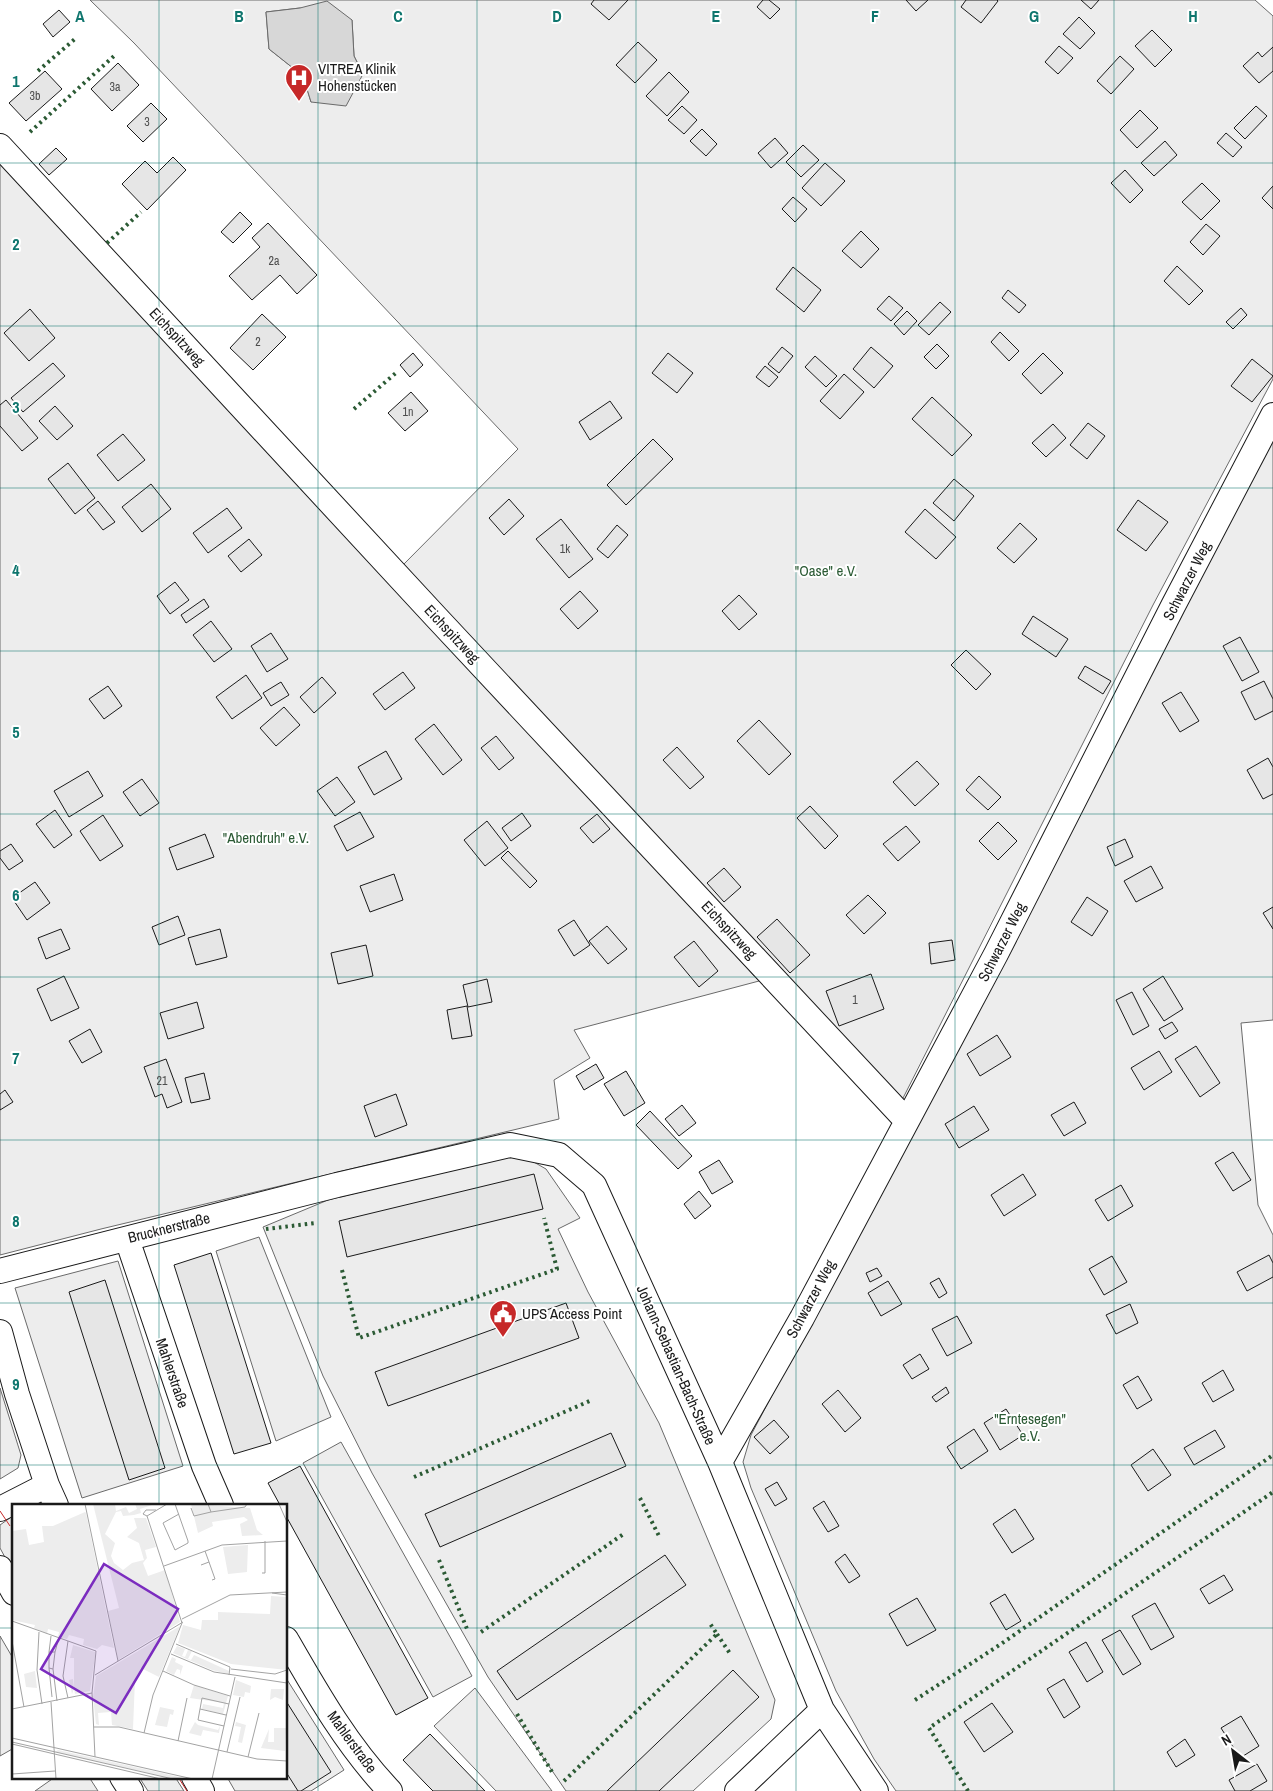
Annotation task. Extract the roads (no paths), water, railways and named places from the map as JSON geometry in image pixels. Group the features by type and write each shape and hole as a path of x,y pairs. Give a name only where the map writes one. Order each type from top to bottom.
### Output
{"street":[{"name":"Eichspitzweg","path":"0,146 436,617 906,1120"},
{"name":"Schwarzer Weg","path":"720,1462 802,1318 996,954 1273,416"},
{"name":"Johann-Sebastian-Bach-Straße","path":"337,1185 510,1145 559,1155 594,1185 720,1462 822,1710 876,1791"},
{"name":"Brucknerstraße","path":"0,1271 337,1185"},
{"name":"Mahlerstraße","path":"127,1239 197,1445 222,1504"},
{"path":"0,1332 17,1394 51,1495 18,1504"},
{"path":"0,1568 12,1589"},
{"name":"Mahlerstraße","path":"288,1642 331,1717 353,1748 390,1791"},
{"path":"737,1791 822,1710"},
{"path":"123,1778 132,1791"},
{"path":"195,1778 202,1791"}],"place":[{"name":"VITREA Klinik Hohenstücken","path":"299,102"},
{"name":"UPS Access Point","path":"503,1338"}],"park label":[{"name":"\"Oase\" e.V.","path":"826,571"},
{"name":"\"Abendruh\" e.V.","path":"266,838"},
{"name":"\"Erntesegen\" e.V.","path":"1030,1428"}]}
